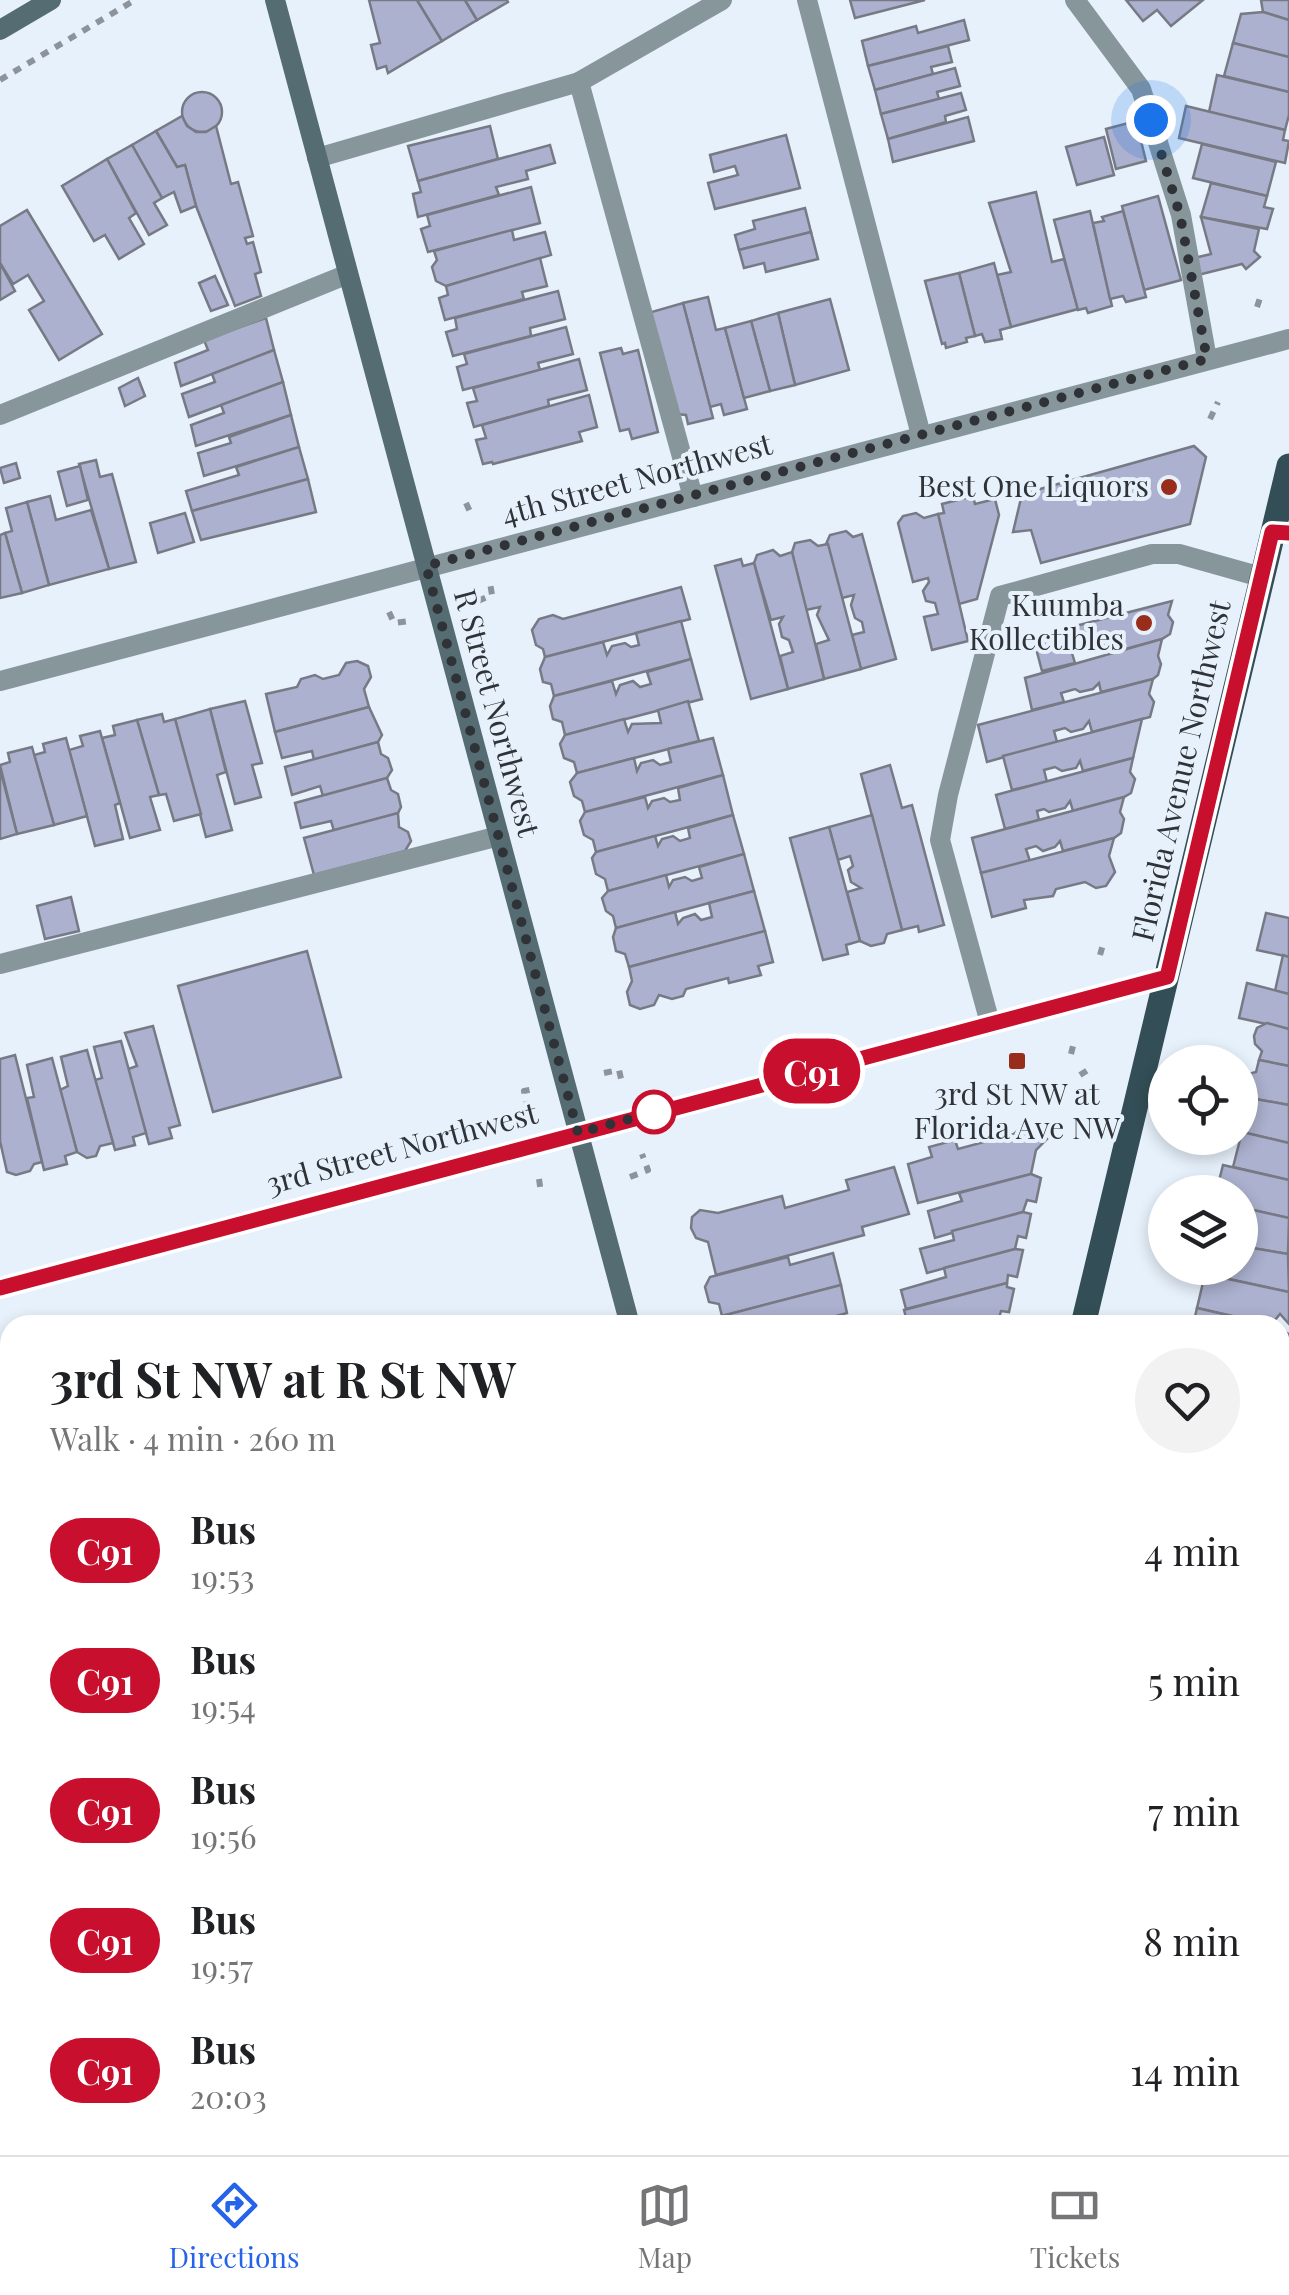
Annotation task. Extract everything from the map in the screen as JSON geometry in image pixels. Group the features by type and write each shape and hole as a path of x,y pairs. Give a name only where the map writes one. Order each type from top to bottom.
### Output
{"main road":[{"name":"Florida Avenue Northwest","path":"1085,1315 1261,577 1281,532 1289,466"}],"street":[{"path":"0,30 51,0"},
{"name":"R Street Northwest","path":"275,0 627,1315"},
{"path":"317,158 580,82 722,0"},
{"path":"806,0 921,435"},
{"path":"1075,0 1141,89 1180,215 1207,359"},
{"path":"580,82 693,497"},
{"path":"0,415 348,274"},
{"name":"4th Street Northwest","path":"0,681 1289,339"},
{"path":"990,1024 940,840 1000,596 1152,554 1179,554 1261,577"},
{"path":"0,964 498,836"},
{"name":"3rd Street Northwest","path":"0,1288 1167,977"}],"path":[{"path":"0,80 135,0"},
{"path":"1257,307 1262,292"},
{"path":"1210,419 1218,402"},
{"path":"466,503 472,516"},
{"path":"478,602 492,595 490,584"},
{"path":"389,612 394,623 409,621"},
{"path":"1100,955 1104,941"},
{"path":"1080,1075 1092,1068"},
{"path":"604,1074 619,1070 622,1083"},
{"path":"528,1109 524,1091 537,1088"},
{"path":"630,1177 648,1170 642,1154"},
{"path":"539,1179 541,1193"}],"building":[{"path":"369,0 417,0 442,41 388,73 386,66 377,69 371,45 380,43"},
{"path":"417,0 465,0 477,20 442,41"},
{"path":"465,0 507,0 508,2 477,20"},
{"path":"850,0 925,0 855,18"},
{"path":"1126,0 1203,0 1171,26 1157,10 1143,21"},
{"path":"1261,0 1289,0 1289,20 1263,12"},
{"path":"1263,12 1289,20 1289,57 1233,43 1241,14"},
{"path":"964,20 969,40 868,66 862,41 916,26 918,33"},
{"path":"1233,43 1289,57 1289,92 1224,76"},
{"path":"948,46 952,62 931,67 933,74 875,90 868,66"},
{"path":"955,68 960,86 937,92 939,99 881,114 875,90"},
{"path":"1217,75 1289,92 1285,130 1209,112"},
{"path":"202,92 216,98 222,112 216,126 202,132 188,126 182,112 188,98"},
{"path":"961,93 966,110 945,116 946,122 888,139 881,114"},
{"path":"1186,106 1285,130 1283,140 1289,141 1285,163 1179,138"},
{"path":"182,116 196,132 216,126 231,184 238,182 253,236 245,238 247,244 253,242 261,272 255,274 261,296 235,306 196,206 185,165 177,167 156,131"},
{"path":"968,117 974,141 893,162 888,139"},
{"path":"1136,121 1146,161 1116,169 1106,129"},
{"path":"490,126 498,159 418,181 408,146"},
{"path":"156,131 177,167 185,165 196,206 181,212 174,192 162,198 132,145"},
{"path":"786,135 800,188 715,209 708,183 738,175 735,166 714,172 710,155"},
{"path":"1104,137 1114,175 1077,185 1066,147"},
{"path":"1202,144 1276,162 1267,196 1193,178"},
{"path":"132,145 162,198 154,203 167,225 149,235 107,159"},
{"path":"550,145 555,163 526,171 528,179 496,187 499,195 418,217 413,194 421,192 418,181"},
{"path":"107,159 136,213 129,218 144,244 119,259 105,235 94,241 62,186"},
{"path":"1211,183 1267,196 1264,207 1273,209 1267,229 1201,217"},
{"path":"531,187 540,223 428,252 421,229 430,226 427,215"},
{"path":"1036,192 1052,262 1064,259 1078,309 1011,327 997,275 1011,272 989,203"},
{"path":"1158,196 1181,280 1144,290 1122,206"},
{"path":"805,208 811,232 739,250 735,235 755,229 753,221"},
{"path":"27,210 102,334 59,360 29,310 44,301 28,275 13,284 0,263 0,226"},
{"path":"1090,211 1112,306 1088,313 1086,308 1078,310 1054,220"},
{"path":"1123,211 1146,297 1126,302 1123,296 1110,299 1093,223"},
{"path":"1201,217 1259,229 1254,251 1260,257 1246,269 1242,264 1198,275 1194,258 1211,254"},
{"path":"512,230 514,240 545,232 551,255 446,286 436,281 432,267 437,260 434,251"},
{"path":"811,232 818,259 766,272 764,263 744,268 739,250"},
{"path":"540,258 547,286 522,292 524,299 445,320 439,298 448,295 446,286"},
{"path":"0,263 15,291 0,300"},
{"path":"994,263 1011,327 1000,330 1002,339 985,342 982,334 975,336 959,273"},
{"path":"959,273 975,336 946,348 925,281"},
{"path":"215,276 228,305 211,311 199,283"},
{"path":"558,291 565,319 530,328 531,336 453,356 446,332 457,329 455,318"},
{"path":"708,297 716,330 725,328 747,409 724,415 721,404 710,407 683,303"},
{"path":"830,299 849,370 795,385 778,313"},
{"path":"683,303 713,418 688,424 686,415 676,414 648,313"},
{"path":"778,313 795,385 770,391 751,321"},
{"path":"266,318 274,350 181,386 175,363 208,350 204,340"},
{"path":"751,321 770,391 744,398 725,328"},
{"path":"566,327 573,354 538,363 540,370 463,390 457,367 467,364 464,354"},
{"path":"621,348 623,354 638,350 658,432 632,439 629,429 620,431 600,353"},
{"path":"274,350 283,382 189,417 182,394 215,382 212,374"},
{"path":"579,359 587,390 548,400 549,406 474,427 467,403 477,401 473,388"},
{"path":"138,378 145,396 125,406 119,388"},
{"path":"283,382 291,415 196,446 191,425 224,413 221,405"},
{"path":"589,395 597,427 579,432 582,441 483,464 476,440 486,438 482,425"},
{"path":"291,415 299,447 204,476 198,453 231,443 229,437"},
{"path":"1194,446 1206,457 1190,524 1041,563 1031,530 1013,532 1022,494"},
{"path":"299,447 308,479 192,511 186,491 239,475 236,467"},
{"path":"96,460 100,477 112,474 136,562 109,569 79,464"},
{"path":"16,463 20,478 4,483 0,468"},
{"path":"80,466 88,500 67,506 58,472"},
{"path":"308,479 316,512 201,540 192,511"},
{"path":"50,496 56,520 91,510 109,569 49,585 27,502"},
{"path":"973,496 975,504 995,499 999,515 977,599 959,604 938,514 944,513 942,504"},
{"path":"27,502 49,585 22,593 5,533 12,531 6,508"},
{"path":"185,513 194,542 158,553 150,523"},
{"path":"916,513 924,518 938,514 968,641 932,650 924,617 938,614 935,603 926,601 923,591 928,578 913,582 898,523 903,516"},
{"path":"846,531 853,537 862,534 896,659 861,669 852,635 864,632 862,622 855,618 851,605 854,595 842,598 826,544 830,535"},
{"path":"5,533 22,593 0,598 0,535"},
{"path":"810,540 818,546 828,544 861,669 824,679 816,644 829,640 817,615 820,607 806,610 792,552 795,543"},
{"path":"773,550 780,556 792,552 824,679 788,689 780,656 793,652 789,640 782,637 779,624 783,617 771,620 754,563 757,555"},
{"path":"741,559 743,566 754,563 788,689 751,699 715,566"},
{"path":"681,587 690,619 545,657 543,649 536,645 532,630 539,619 553,615 563,619"},
{"path":"1172,601 1168,615 1173,622 1170,634 1162,639 1111,653 1108,642 1089,652 1084,646 1071,650 1075,663 1042,671 1033,637"},
{"path":"681,621 691,659 554,696 551,684 543,682 540,669 545,657 603,642 607,655 612,646 639,645 636,633"},
{"path":"1162,639 1158,656 1161,664 1153,679 1101,692 1099,683 1093,689 1075,689 1061,693 1064,702 1032,710 1025,678"},
{"path":"691,659 702,699 565,735 562,722 553,719 550,706 554,696 612,681 616,694 620,685 633,681 640,687 651,684 647,672"},
{"path":"357,661 368,666 371,677 364,689 369,707 275,732 266,694 297,687 301,679 315,675 323,679 339,675 346,663"},
{"path":"1153,679 1150,717 1092,732 1089,721 1083,729 1054,731 1057,742 987,762 978,725"},
{"path":"245,701 262,763 252,765 261,797 235,804 210,709"},
{"path":"688,701 699,741 577,773 574,762 564,758 560,744 565,735 624,719 628,732 632,724 661,723 658,710"},
{"path":"369,707 382,735 378,742 314,760 312,751 282,758 275,732"},
{"path":"210,709 226,772 217,775 232,830 206,837 175,719"},
{"path":"162,714 164,722 175,719 201,814 174,821 166,794 159,795 137,720"},
{"path":"1142,719 1133,758 1083,771 1080,761 1076,768 1062,771 1055,767 1044,770 1047,782 1012,790 1003,756"},
{"path":"137,720 159,795 150,797 160,830 130,838 102,738 115,735 113,726"},
{"path":"100,731 120,803 115,805 123,839 95,846 69,750 83,746 80,736"},
{"path":"66,738 87,816 54,825 34,755 45,752 43,744"},
{"path":"713,738 723,775 585,812 582,801 574,796 570,782 577,773 634,758 637,771 641,763 671,762 668,749"},
{"path":"378,742 392,770 387,778 323,796 320,786 292,795 285,767"},
{"path":"32,747 54,825 17,834 0,765 10,762 8,753"},
{"path":"1133,758 1130,772 1135,779 1131,793 1124,797 1073,811 1070,801 1065,808 1037,811 1039,820 1005,829 996,795"},
{"path":"890,765 902,808 912,805 944,925 919,932 918,926 902,930 861,774"},
{"path":"0,769 17,834 0,839"},
{"path":"723,775 733,815 596,852 593,840 584,835 580,821 585,812 645,797 648,808 652,801 664,798 670,802 680,800 678,788"},
{"path":"387,778 391,790 398,794 398,813 334,831 331,821 301,828 295,803"},
{"path":"1124,797 1121,833 1114,838 1063,851 1060,841 1043,851 1036,846 1026,849 1030,861 981,873 972,838"},
{"path":"398,813 399,827 408,832 411,841 405,851 314,875 304,838"},
{"path":"733,815 744,854 608,891 605,879 596,874 592,858 596,852 655,836 658,846 662,839 673,836 680,841 690,838 688,828"},
{"path":"872,815 902,930 887,934 884,943 871,946 860,941 847,892 861,888 851,882 850,856 838,860 829,827"},
{"path":"829,827 860,941 846,945 848,954 823,960 790,838"},
{"path":"1114,838 1109,856 1115,872 1106,886 1096,888 1085,882 1056,889 1053,896 1024,900 1026,908 992,917 981,873"},
{"path":"744,854 754,891 616,928 613,916 606,911 602,898 608,891 666,875 669,887 673,880 685,877 692,881 702,878 699,867"},
{"path":"754,891 765,931 629,967 625,954 616,951 616,928 675,912 678,924 695,914 701,920 712,917 709,903"},
{"path":"71,897 79,931 45,939 37,906"},
{"path":"1266,913 1289,918 1289,957 1257,950"},
{"path":"765,931 773,962 758,966 761,975 729,983 728,978 686,989 683,996 672,999 659,995 654,1005 640,1009 630,1005 629,967"},
{"path":"307,951 341,1077 213,1112 178,986"},
{"path":"1283,955 1289,957 1289,994 1275,991"},
{"path":"1247,983 1289,994 1289,1029 1239,1018"},
{"path":"1267,1023 1289,1029 1289,1066 1259,1060 1262,1051 1255,1044 1257,1028"},
{"path":"153,1026 180,1125 169,1128 172,1138 149,1144 128,1069 137,1066 125,1033"},
{"path":"121,1041 146,1133 133,1137 135,1145 115,1150 95,1080 102,1078 94,1047"},
{"path":"87,1050 113,1143 100,1146 96,1156 87,1158 77,1152 60,1090 68,1086 61,1057"},
{"path":"15,1055 42,1162 16,1175 7,1172 0,1141 0,1059"},
{"path":"52,1058 77,1152 65,1156 67,1164 44,1170 27,1098 34,1097 27,1065"},
{"path":"1259,1060 1289,1066 1289,1105 1258,1099"},
{"path":"1258,1099 1289,1105 1289,1143 1258,1136"},
{"path":"1028,1120 1047,1139 1036,1150 1031,1174 918,1203 908,1164 932,1157 929,1147 955,1140 958,1149 1014,1134"},
{"path":"1258,1136 1289,1143 1289,1180 1233,1167 1236,1155 1258,1155"},
{"path":"1223,1165 1289,1180 1289,1218 1258,1211 1258,1175 1220,1175"},
{"path":"894,1167 909,1214 862,1227 864,1235 716,1275 708,1242 696,1238 691,1228 692,1217 700,1210 718,1213 782,1196 785,1208 849,1190 846,1180"},
{"path":"1031,1174 1041,1178 1036,1202 1027,1200 1023,1212 935,1238 928,1211 962,1201 959,1193"},
{"path":"1258,1211 1289,1218 1288,1254 1258,1249"},
{"path":"1023,1212 1031,1214 1026,1238 1018,1236 1015,1249 927,1273 920,1249 954,1240 952,1231"},
{"path":"1258,1249 1288,1254 1289,1292 1256,1285"},
{"path":"1023,1250 1017,1277 1008,1275 1007,1283 906,1309 901,1290 946,1277 944,1268"},
{"path":"833,1253 841,1285 726,1315 722,1315 719,1304 709,1302 705,1287 710,1277 788,1257 790,1265"},
{"path":"1007,1283 1007,1287 1014,1289 1009,1312 1001,1311 1000,1315 905,1315 904,1310"},
{"path":"841,1285 847,1313 840,1315 726,1315"},
{"path":"1202,1285 1256,1285 1289,1292 1289,1315 1227,1315 1197,1308"},
{"path":"1197,1308 1227,1315 1195,1315"}],"bus line":[{"name":"C91","path":"0,1288 1167,977 1272,532 1289,533"}],"place":[{"name":"Best One Liquors","path":"1169,487"},
{"name":"Kuumba Kollectibles","path":"1144,623"},
{"name":"3rd St NW at Florida Ave NW","path":"1017,1061"}],"route":[{"path":"654,1112 667,1109 578,1133 426,566 1207,359 1180,215 1151,120"}]}
